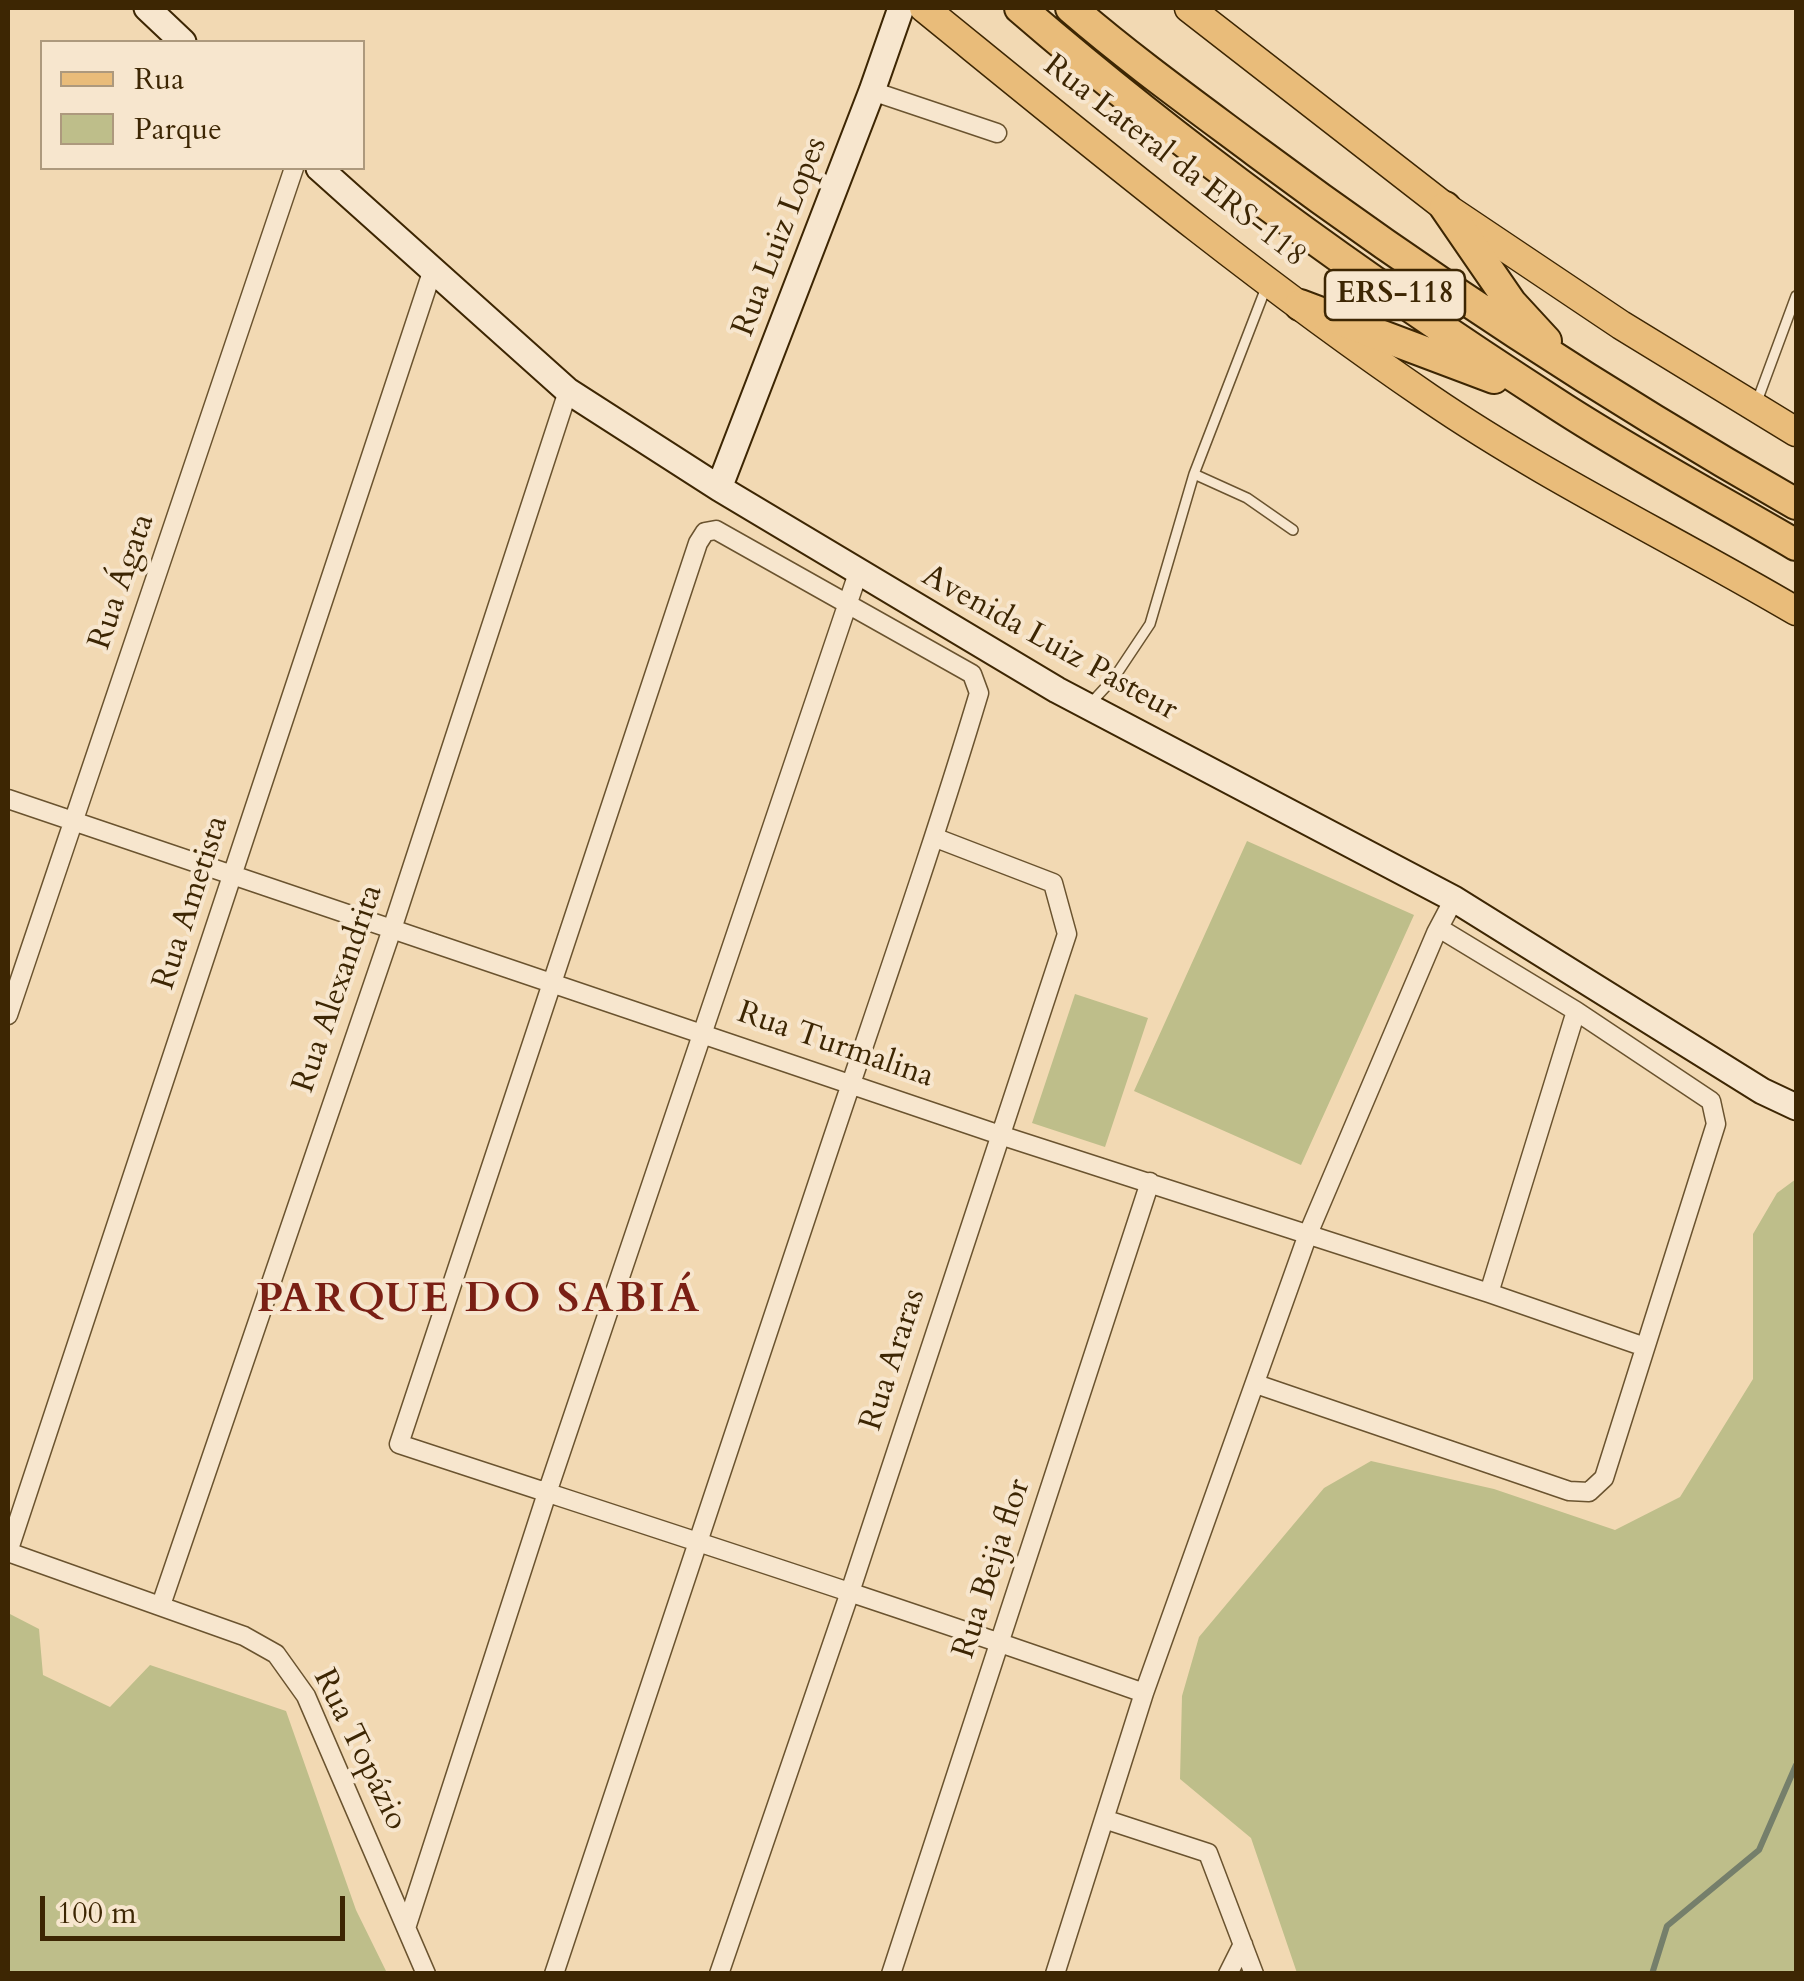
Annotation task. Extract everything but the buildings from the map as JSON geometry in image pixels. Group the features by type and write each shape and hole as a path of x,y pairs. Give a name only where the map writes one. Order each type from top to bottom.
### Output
{"highway":[{"name":"ERS-118","path":"1020,8 1190,147 1351,266 1558,405 1796,545"},
{"name":"ERS-118","path":"1071,8 1371,237 1575,373 1796,504"},
{"path":"1445,207 1511,304 1575,373"},
{"path":"1300,305 1450,359 1558,405"}],"main road":[{"path":"147,8 182,40"},
{"name":"Rua Luiz Lopes","path":"719,488 901,8"},
{"name":"Rua Lateral da ERS-118","path":"924,8 1166,206 1429,398 1513,451 1796,611"},
{"path":"1189,8 1445,207 1621,325 1796,432"},
{"name":"Avenida Luiz Pasteur","path":"321,170 568,391 719,488 1088,706 1454,899 1762,1091 1796,1107"}],"street":[{"path":"872,91 996,133"},
{"name":"Rua Ágata","path":"8,1015 293,170"},
{"name":"Rua Ametista","path":"8,1552 432,272"},
{"name":"Rua Alexandrita","path":"161,1605 392,929 568,391"},
{"path":"554,1974 698,1542 851,1082 936,838 979,693 972,674 716,530 705,532 698,542 399,1444 698,1542 1001,1642 1144,1694"},
{"path":"407,1924 858,573"},
{"name":"Rua Turmalina","path":"8,799 1645,1347"},
{"name":"Rua Araras","path":"719,1974 850,1592 1067,934 1054,884 936,838"},
{"path":"1055,1974 1144,1694 1308,1234 1454,899"},
{"path":"1256,1384 1570,1491 1589,1492 1604,1478 1716,1124 1712,1101 1576,1011 1439,928"},
{"path":"1489,1293 1576,1011"},
{"name":"Rua Beija flor","path":"891,1974 1150,1182"},
{"name":"Rua Topázio","path":"8,1552 244,1636 276,1654 306,1696 426,1974"},
{"path":"1106,1820 1208,1853 1254,1974"},
{"path":"1228,1974 1243,1944"}],"lane":[{"path":"1088,706 1114,678 1150,624 1194,474 1268,281"},
{"path":"1755,407 1796,296"},
{"path":"1194,474 1247,498 1293,530"}],"green space":[{"path":"1247,841 1414,915 1301,1165 1134,1091"},
{"path":"1075,994 1148,1018 1105,1147 1032,1123"},
{"path":"1796,1179 1796,1973 1297,1973 1251,1838 1180,1779 1182,1696 1199,1637 1324,1488 1371,1461 1494,1489 1615,1530 1680,1497 1753,1379 1753,1234 1777,1193"},
{"path":"8,1613 39,1629 43,1675 110,1707 150,1665 286,1711 356,1910 387,1973 8,1973"}],"waterway":[{"path":"1652,1974 1667,1926 1759,1850 1796,1765"}],"district":[{"name":"PARQUE DO SABIÁ","path":"479,1301"}]}
